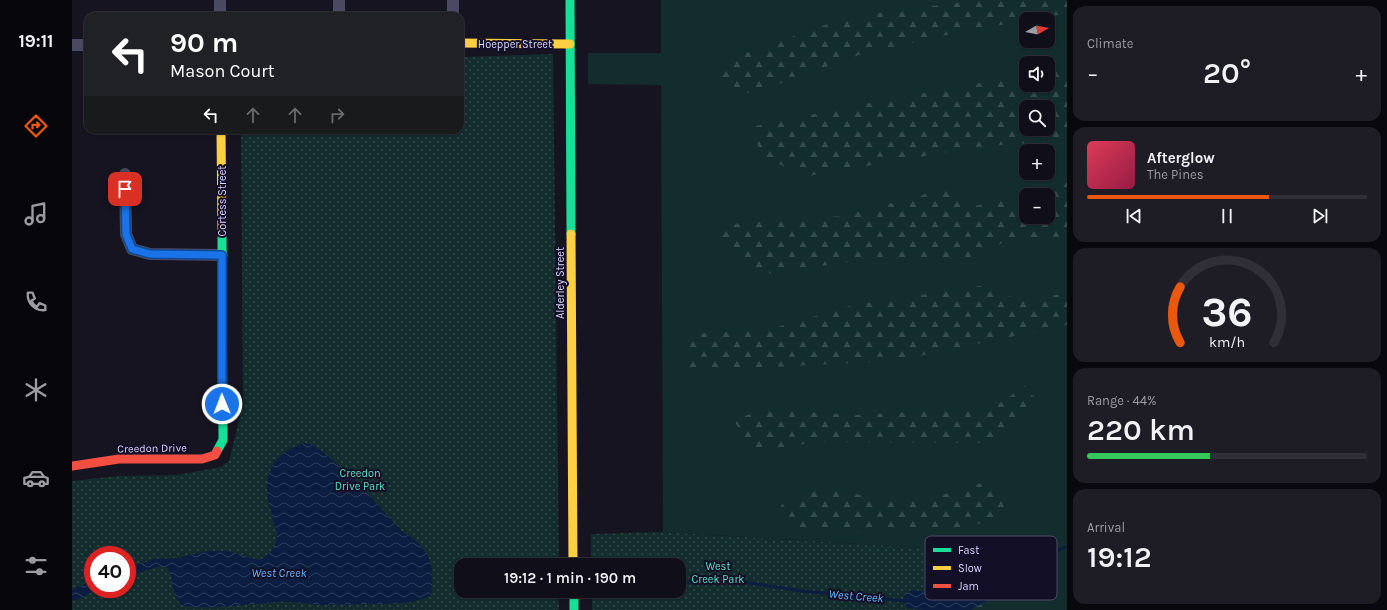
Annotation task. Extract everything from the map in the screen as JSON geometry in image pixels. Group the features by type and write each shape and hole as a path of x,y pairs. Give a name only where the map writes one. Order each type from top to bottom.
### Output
{"street":[{"path":"220,0 220,12"},
{"path":"339,0 339,12"},
{"path":"453,0 453,12"},
{"name":"Alderley Street","path":"570,0 573,558"},
{"name":"Hoepper Street","path":"464,43 570,44"},
{"path":"72,45 84,45"},
{"name":"Cortess Street","path":"221,134 223,440"},
{"path":"125,174 126,234 132,249 150,254 222,255"},
{"name":"Creedon Drive","path":"72,466 83,463 117,460 202,459 215,455 223,440"},
{"path":"574,598 574,610"}],"green space":[{"path":"661,0 1067,0 1067,610 942,610 942,600 1057,600 1057,536 925,536 925,548 663,532 661,85 588,84 588,53 661,53"},
{"path":"979,0 1067,0 1067,14 1055,15 1055,12 1019,12 1019,22 964,31 859,55 751,94 712,77 743,54 828,24 879,13"},
{"name":"Creedon Drive Park","path":"553,54 559,558 454,558 454,598 559,598 559,610 72,610 72,481 117,476 177,475 220,467 229,461 243,404 241,134 464,134 464,57"},
{"path":"1067,67 1067,140 977,147 803,177 762,155 750,127 880,101 1019,76 1019,92 1055,92 1055,70"},
{"path":"1067,183 1067,239 1011,239 966,260 858,261 758,275 726,242 712,235 731,224 842,216 945,189 968,207 1019,196 1019,224 1055,224 1055,188 1052,188"},
{"path":"980,286 1023,301 1067,293 1067,325 895,361 687,371 687,351 691,334 771,329 853,305"},
{"path":"1025,386 1038,402 987,443 816,442 751,453 734,420 763,409 857,415 994,407"},
{"path":"989,480 1000,489 1005,510 992,521 943,531 844,532 800,528 786,523 776,514 783,503 813,491 841,490 875,499 930,497 956,492"},
{"name":"West Creek Park","path":"663,532 925,548 925,600 942,600 942,610 592,610 592,598 686,598 686,558 591,558 591,534"},
{"path":"989,600 997,600 996,610 970,610"}],"water":[{"path":"304,443 314,446 326,454 369,495 402,531 423,548 431,566 432,595 416,601 392,604 321,605 282,602 216,607 193,607 184,606 179,602 174,592 171,577 166,567 156,567 136,574 136,565 155,559 178,558 205,551 226,551 260,560 267,555 274,547 277,534 268,498 267,488 270,470 280,456 295,446"},
{"path":"84,584 84,596 72,600 72,589"},
{"path":"911,590 925,592 925,600 989,600 970,610 923,610 908,608 903,603 904,595"},
{"path":"520,598 541,598 530,599"}],"waterway":[{"name":"West Creek","path":"1057,551 1067,547"},
{"name":"West Creek","path":"686,582 743,582 802,591 906,601"}],"traffic: fast":[{"path":"570,0 571,234"},
{"path":"217,451 223,440 222,232"},
{"path":"574,598 574,610"}],"traffic: slow":[{"path":"464,43 570,44"},
{"path":"221,134 222,232"},
{"path":"571,234 573,558"}],"traffic: jam":[{"path":"72,466 119,459 202,459 215,455 217,451"}],"route":[{"path":"125,189 126,234 132,249 150,254 222,255 222,404"}]}
